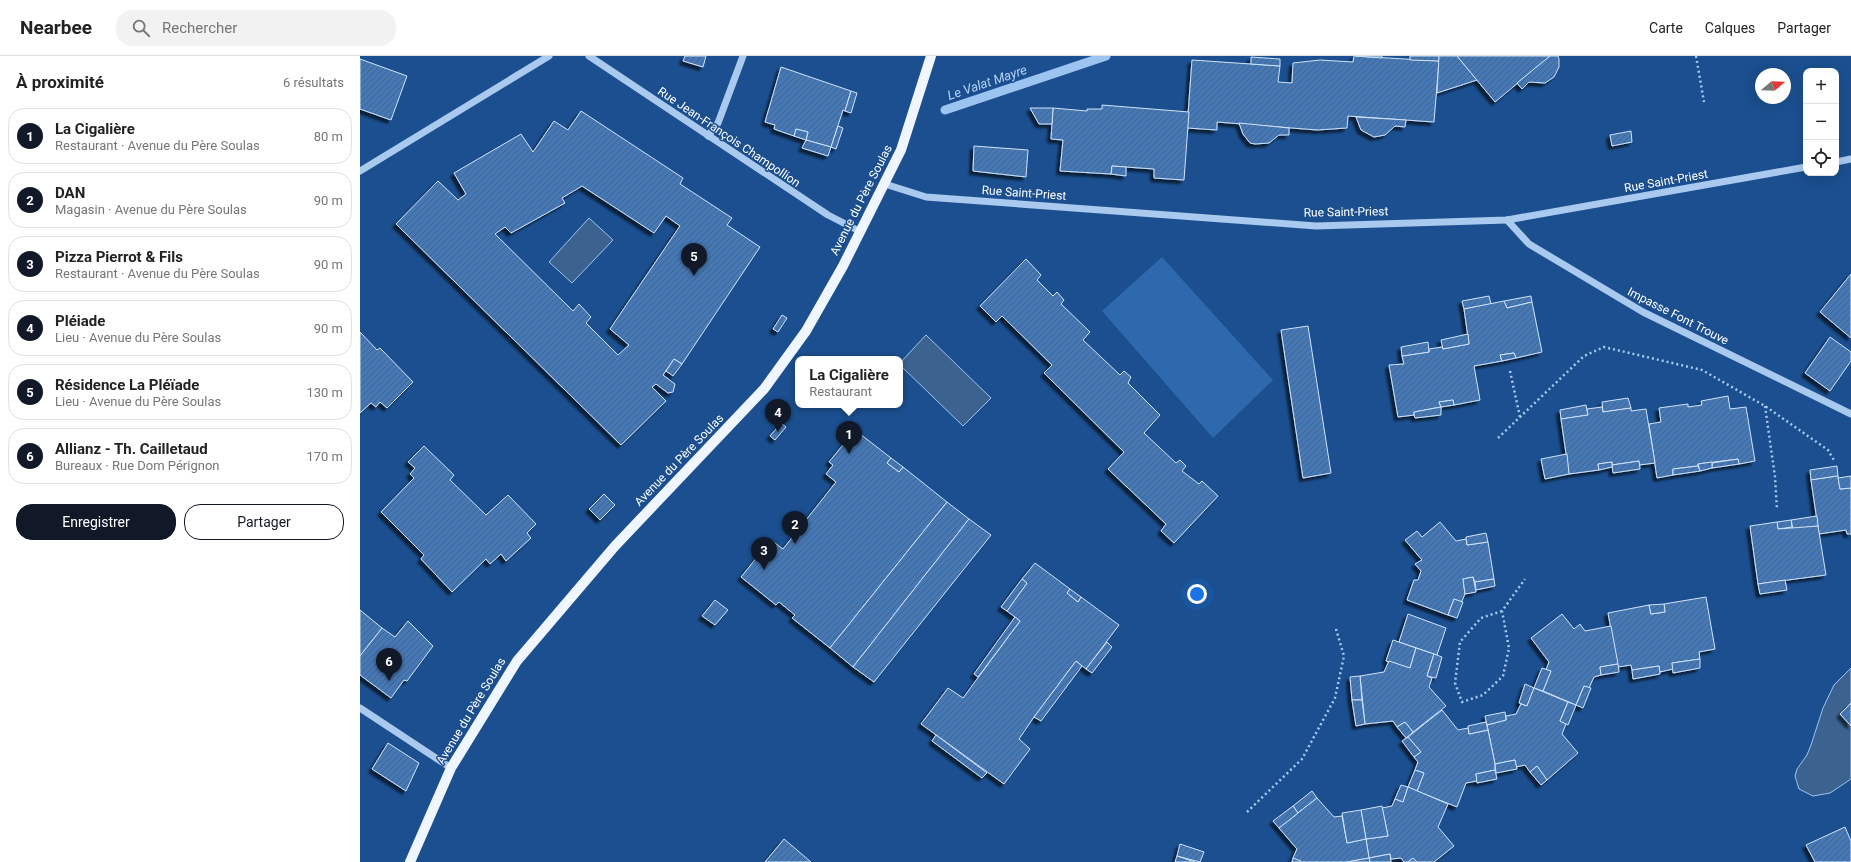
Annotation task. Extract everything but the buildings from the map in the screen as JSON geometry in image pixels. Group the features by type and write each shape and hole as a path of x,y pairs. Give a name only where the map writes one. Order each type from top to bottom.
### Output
{"main road":[{"name":"Avenue du Père Soulas","path":"410,862 451,768 517,661 615,546 764,389 806,331 843,266 901,150 931,56"}],"street":[{"path":"360,171 549,56"},
{"name":"Rue Jean-François Champollion","path":"589,56 828,215 860,231"},
{"path":"708,136 718,123 743,56"},
{"path":"1839,161 1851,159"},
{"name":"Rue Saint-Priest","path":"885,184 926,197 1316,226 1506,220 1803,168"},
{"name":"Impasse Font Trouve","path":"1506,220 1529,244 1642,312 1851,414"},
{"path":"360,708 451,768"}],"path":[{"path":"1696,56 1704,102"},
{"path":"1498,438 1584,356 1604,347 1702,370 1765,406 1828,450 1835,462"},
{"path":"1510,371 1520,417"},
{"path":"1765,406 1775,477 1777,510"},
{"path":"1502,611 1509,648 1503,676 1483,695 1462,702 1455,683 1460,642 1481,618 1502,611 1525,578"},
{"path":"1247,812 1302,759 1335,698 1344,656 1336,629"}],"shaded area":[{"path":"589,218 613,240 572,283 549,262"},
{"path":"1162,257 1273,380 1213,438 1102,311"},
{"path":"926,335 991,398 963,426 903,368 903,360"},
{"path":"1851,668 1851,703 1840,714 1851,726 1851,779 1830,793 1813,796 1799,789 1795,776 1797,769 1807,755 1823,708 1834,685"}],"waterway":[{"name":"Le Valat Mayre","path":"945,110 1106,56"}],"place":[{"name":"Résidence La Pléïade","path":"694,276"},
{"name":"Pléiade","path":"778,432"},
{"name":"La Cigalière","path":"849,454"},
{"name":"DAN","path":"795,544"},
{"name":"Pizza Pierrot & Fils","path":"764,570"},
{"name":"Allianz - Th. Cailletaud","path":"389,681"}]}
